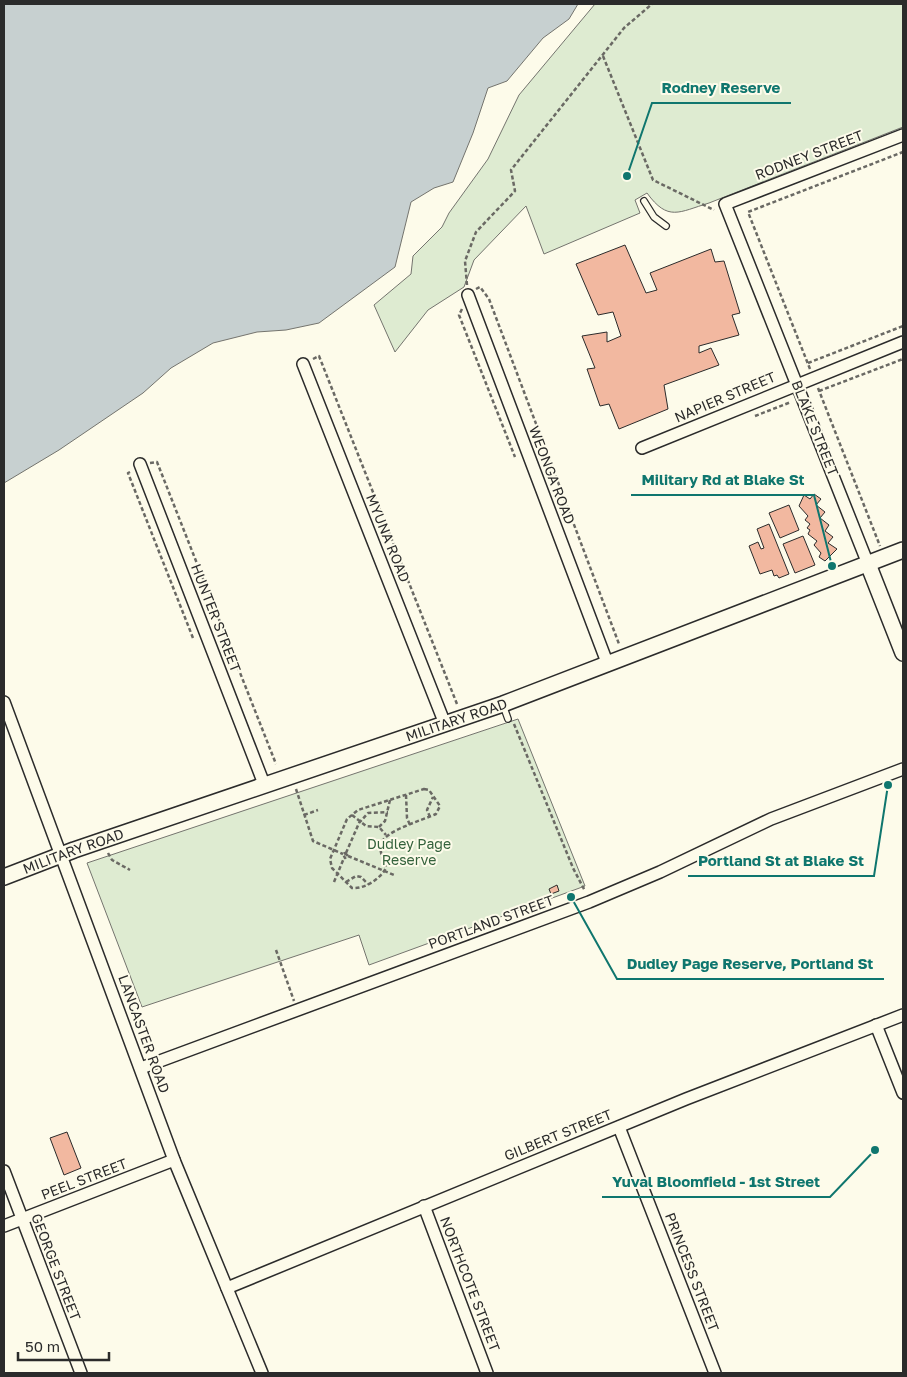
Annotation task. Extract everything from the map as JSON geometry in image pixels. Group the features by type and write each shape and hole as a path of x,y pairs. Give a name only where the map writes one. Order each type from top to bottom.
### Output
{"street":[{"name":"RODNEY STREET","path":"725,204 903,135"},
{"name":"BLAKE STREET","path":"725,204 903,653"},
{"name":"WEONGA ROAD","path":"468,295 608,665"},
{"name":"NAPIER STREET","path":"642,448 797,383 903,342"},
{"name":"MYUNA ROAD","path":"303,364 444,724"},
{"name":"HUNTER STREET","path":"140,464 264,784"},
{"name":"MILITARY ROAD","path":"4,877 61,854 503,704 903,550"},
{"name":"LANCASTER ROAD","path":"4,702 174,1160 262,1373"},
{"name":"PORTLAND STREET","path":"141,1068 589,902 660,872 771,819 903,769"},
{"name":"GILBERT STREET","path":"227,1288 424,1206 903,1014"},
{"path":"876,1025 903,1093"},
{"name":"PRINCESS STREET","path":"619,1127 715,1373"},
{"name":"PEEL STREET","path":"4,1226 174,1160"},
{"name":"GEORGE STREET","path":"4,1172 81,1373"},
{"name":"NORTHCOTE STREET","path":"424,1206 487,1373"}],"lane":[{"path":"644,201 654,217 666,226"},
{"path":"503,704 510,718"}],"path":[{"path":"468,295 466,261 476,232 515,191 511,170 624,28 652,4"},
{"path":"603,56 653,180 713,208"},
{"path":"881,551 748,212 903,152"},
{"path":"468,295 480,287 489,300 619,644"},
{"path":"808,363 903,326"},
{"path":"303,364 319,356 457,704"},
{"path":"819,392 903,359"},
{"path":"140,464 157,462 276,764"},
{"path":"510,718 573,868 583,885"},
{"path":"296,789 313,841 394,876"},
{"path":"424,789 429,790 433,797 440,806 436,814 386,835 381,844 380,851 386,868 380,878 358,888 352,888 332,868 330,859 347,819 358,810 424,789"},
{"path":"406,795 407,818 410,825"},
{"path":"430,817 427,810 433,797"},
{"path":"378,827 385,821 390,800"},
{"path":"304,815 318,810"},
{"path":"334,882 361,822 368,813 388,812"},
{"path":"352,815 366,826 378,827 386,835"},
{"path":"108,853 112,860 130,870"},
{"path":"346,882 356,876 368,884"},
{"path":"276,950 297,1009"}],"green space":[{"path":"595,4 903,4 903,127 709,203 682,211 668,211 661,208 647,193 635,200 640,213 544,254 526,206 474,260 464,287 428,310 395,352 374,305 411,274 413,256 442,227 449,213 488,159 519,95"},
{"name":"Dudley Page Reserve","path":"518,719 585,886 369,965 359,935 142,1007 87,863"}],"shaded area":[{"path":"4,4 578,4 569,19 543,38 507,81 488,88 473,133 453,182 434,188 411,202 395,267 319,323 286,330 257,332 213,343 171,368 143,393 59,450 4,483"}],"building":[{"path":"625,245 646,293 657,290 650,273 711,249 715,262 724,261 740,313 732,315 739,335 699,346 699,353 711,348 719,365 664,385 668,409 619,429 609,404 600,406 587,369 595,368 582,336 607,332 607,342 621,336 613,312 598,315 576,264"},
{"path":"814,494 821,499 816,505 825,512 820,518 829,525 825,531 833,537 828,543 837,549 825,561 819,557 821,553 814,545 817,541 808,534 810,530 807,528 810,524 805,520 808,516 799,506 804,495 810,499"},
{"path":"789,505 799,530 780,538 769,513"},
{"path":"769,524 789,574 779,578 777,575 774,576 772,570 760,574 749,546 758,542 761,549 764,548 757,529"},
{"path":"803,536 815,565 795,573 783,544"},
{"path":"557,885 559,891 551,894 549,889"},
{"path":"67,1132 81,1168 64,1175 50,1138"}],"place":[{"name":"Rodney Reserve","path":"627,176"},
{"name":"Military Rd at Blake St","path":"832,566"},
{"name":"Portland St at Blake St","path":"888,785"},
{"name":"Dudley Page Reserve, Portland St","path":"571,897"},
{"name":"Yuval Bloomfield - 1st Street","path":"875,1150"}]}
